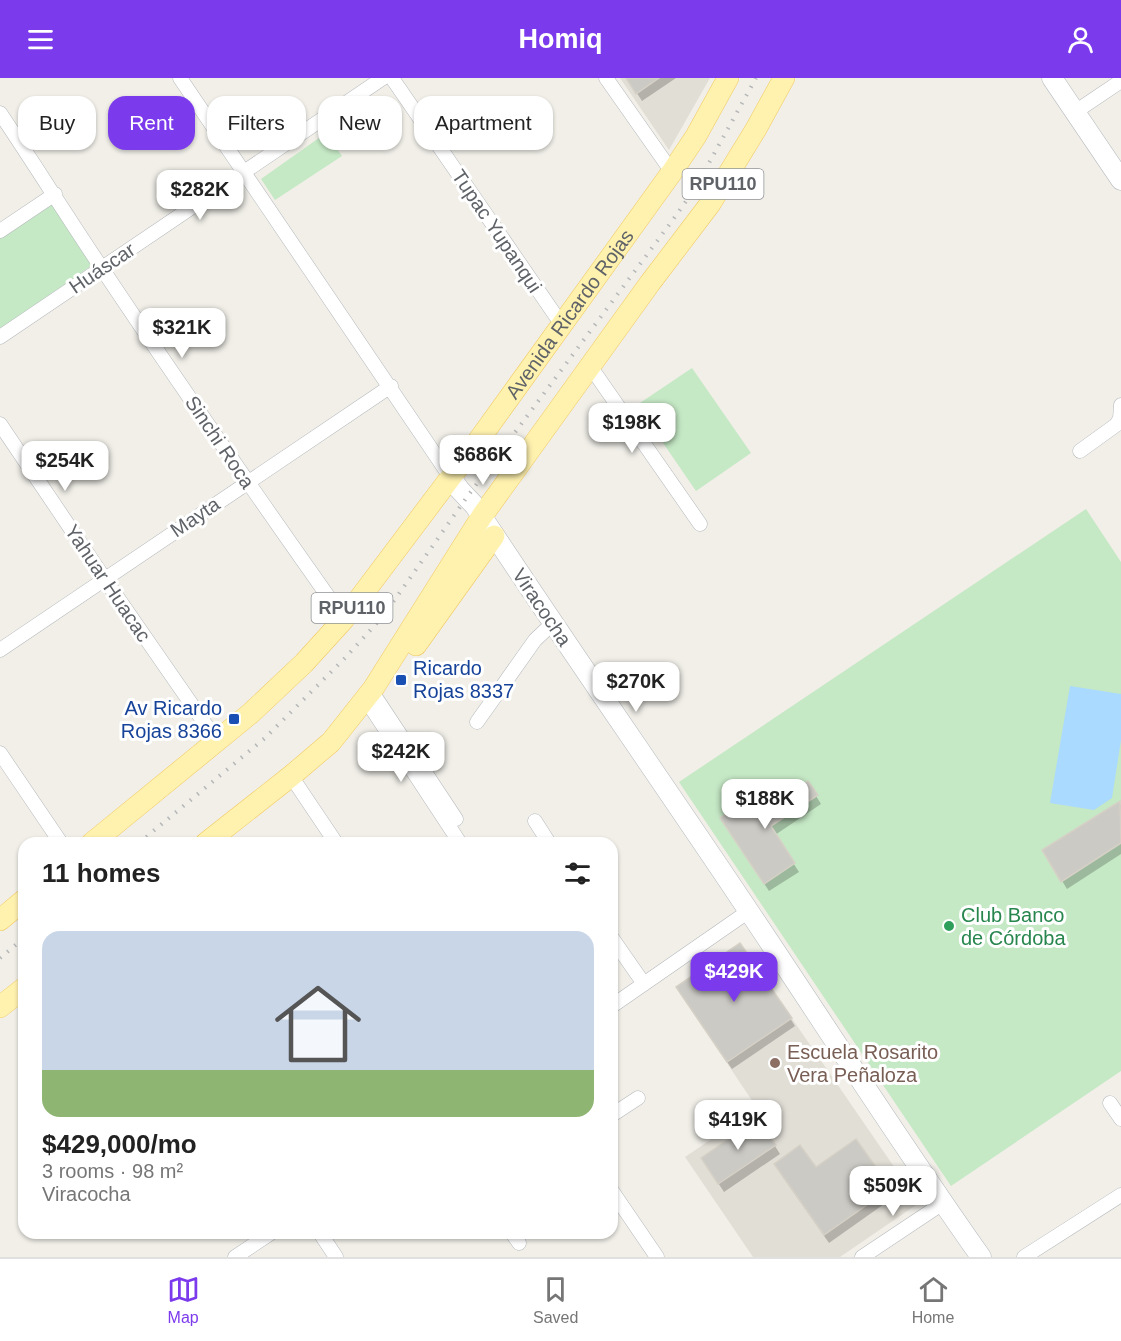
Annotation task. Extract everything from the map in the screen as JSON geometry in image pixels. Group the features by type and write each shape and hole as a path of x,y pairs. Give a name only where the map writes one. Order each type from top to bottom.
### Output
{"main road":[{"name":"Avenida Ricardo Rojas","path":"99,837 289,679 344,618 451,478 672,172 696,136 728,78"},
{"name":"RPU110","path":"214,837 331,742 383,675 482,516 710,204 751,139 784,78"},
{"path":"1052,78 1121,180"},
{"name":"Viracocha","path":"451,478 482,516 981,1257"},
{"path":"331,742 373,702 494,536"},
{"path":"0,920 18,905"},
{"path":"0,1007 18,993"}],"street":[{"name":"Viracocha","path":"180,78 391,386 451,478"},
{"name":"Huáscar","path":"0,337 383,78"},
{"name":"Tupac Yupanqui","path":"392,78 562,325"},
{"path":"606,78 672,172"},
{"path":"1075,112 1121,81"},
{"name":"Sinchi Roca","path":"0,113 247,482 344,618"},
{"path":"0,231 55,194"},
{"path":"590,366 700,524"},
{"name":"Mayta","path":"0,650 391,386"},
{"path":"1080,451 1116,425 1120,419 1121,405"},
{"name":"Yahuar Huacac","path":"0,424 217,741"},
{"path":"477,722 536,639 553,623"},
{"path":"373,702 456,819"},
{"path":"373,702 456,837"},
{"path":"0,753 57,837"},
{"path":"291,776 332,837"},
{"path":"535,821 545,837"},
{"path":"618,1002 748,911"},
{"path":"618,947 644,984"},
{"path":"618,1111 638,1098"},
{"path":"1110,1103 1121,1119"},
{"path":"1024,1257 1121,1195"},
{"path":"618,1200 657,1257"},
{"path":"862,1257 943,1203"},
{"path":"236,1257 262,1239"},
{"path":"324,1239 336,1257"}],"shaded area":[{"path":"620,78 710,78 669,150"},
{"name":"Escuela Rosarito Vera Peñaloza","path":"740,943 919,1203 840,1257 753,1257 685,1157 757,1108 676,987"}],"green space":[{"path":"318,139 318,150 338,150 342,156 275,200 261,179 302,150 306,150 306,147"},
{"path":"50,197 97,262 0,329 0,233"},
{"path":"692,368 751,453 696,491 637,405"},
{"name":"Club Banco de Córdoba","path":"1086,509 1121,562 1121,1071 951,1186 679,782"}],"water":[{"path":"1070,686 1121,694 1121,740 1112,798 1094,810 1050,803"}],"building":[{"path":"626,78 659,78 636,94"},
{"path":"808,781 818,795 771,826 795,863 764,884 720,818 757,793 767,808"},
{"path":"1120,801 1121,843 1061,882 1042,850"},
{"path":"740,943 792,1018 727,1062 676,987"},
{"path":"758,1119 776,1145 718,1184 701,1158"},
{"path":"856,1139 891,1188 824,1235 774,1164 800,1145 816,1167"}],"railway":[{"path":"146,837 265,738 346,657 384,615 467,497 694,190 756,78"},
{"path":"0,958 18,943"}],"place":[{"name":"Ricardo Rojas 8337","path":"401,680"},
{"name":"Av Ricardo Rojas 8366","path":"234,719"},
{"name":"Club Banco de Córdoba","path":"949,926"},
{"name":"Escuela Rosarito Vera Peñaloza","path":"775,1063"}]}
